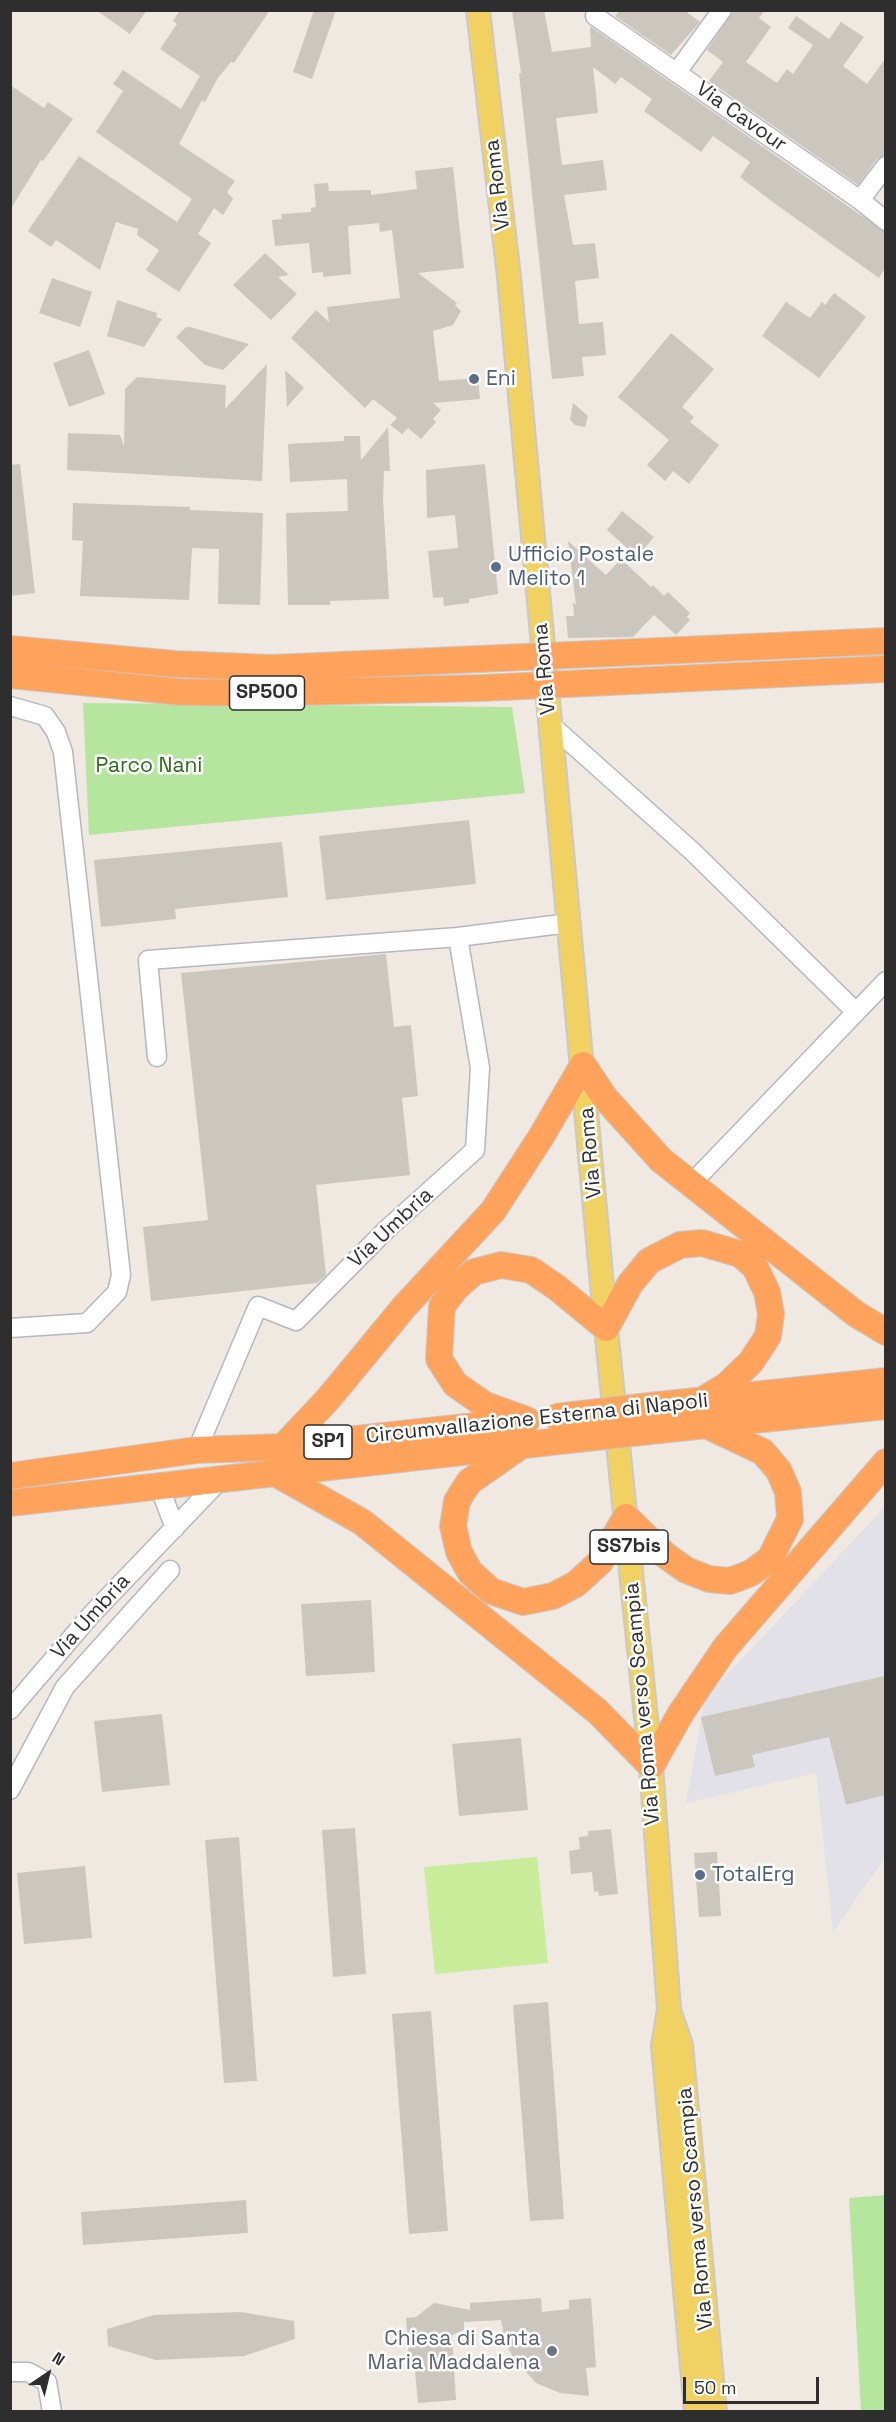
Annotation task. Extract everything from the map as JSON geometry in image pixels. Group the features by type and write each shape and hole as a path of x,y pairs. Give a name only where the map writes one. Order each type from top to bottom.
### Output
{"highway":[{"name":"SP500","path":"10,675 54,667 272,668 885,641"},
{"name":"SP500","path":"10,649 54,667 181,692 243,693 482,688 885,669"},
{"path":"283,1447 329,1398 405,1306 493,1211 541,1137 583,1065 605,1098 661,1160 856,1314 885,1332"},
{"path":"522,1445 468,1482 457,1501 453,1526 459,1552 470,1572 491,1591 523,1602 553,1596 576,1584 600,1562 626,1517 665,1555 686,1570 709,1579 730,1581 751,1573 770,1559 790,1519 788,1492 779,1471 763,1452 704,1413 726,1386 751,1362 768,1336 771,1314 767,1292 754,1267 740,1254 702,1243 680,1245 649,1261 630,1284 606,1328 556,1287 531,1270 501,1265 474,1272 456,1288 442,1306 439,1359 455,1384 478,1400 527,1420"},
{"name":"Circumvallazione Esterna di Napoli","path":"10,1476 197,1450 283,1447 527,1420 558,1429 660,1430 704,1413 885,1381"},
{"name":"Circumvallazione Esterna di Napoli","path":"10,1503 522,1445 558,1429 658,1405 704,1413 885,1406"},
{"path":"275,1473 362,1522 379,1535 597,1711 651,1766 681,1713 725,1648 793,1572 858,1491 885,1462"}],"main road":[{"name":"Via Roma","path":"478,10 509,277 606,1328"},
{"name":"Via Roma verso Scampia","path":"606,1328 651,1766 669,2009 663,2046 696,2412"},
{"name":"Via Roma verso Scampia","path":"669,2009 681,2045 715,2412"}],"street":[{"path":"677,72 722,10"},
{"name":"Via Cavour","path":"595,16 860,200 885,221"},
{"path":"860,200 885,166"},
{"path":"10,706 45,716 56,732 63,752 121,1275 117,1292 87,1323 10,1328"},
{"path":"551,725 692,851 856,1012"},
{"path":"157,1057 148,960 458,937 569,923"},
{"name":"Via Umbria","path":"197,1450 258,1306 296,1321 386,1230 475,1149 480,1068 458,937"},
{"path":"690,1185 885,981"},
{"name":"Via Umbria","path":"10,1710 92,1615 222,1479"},
{"path":"159,1486 175,1528"},
{"path":"10,1790 65,1688 170,1570"},
{"path":"10,2372 28,2372 47,2382 52,2412"}],"shaded area":[{"path":"885,1507 885,1858 833,1932 816,1773 686,1803 705,1698"}],"green space":[{"name":"Parco Nani","path":"83,703 512,707 525,793 89,835"},
{"path":"537,1857 548,1963 435,1974 424,1867"},
{"path":"885,2195 885,2411 861,2411 849,2198"}],"building":[{"path":"96,10 147,10 130,34"},
{"path":"180,10 270,10 234,63 231,62 218,78 205,102 202,100 179,144 235,181 227,192 233,199 223,215 214,208 198,234 211,243 179,292 146,270 159,250 137,235 138,229 116,222 100,270 56,240 51,247 28,231 79,156 177,222 192,199 96,132 123,91 113,84 123,70 181,109 200,76 160,49 177,24 173,21"},
{"path":"314,10 336,10 312,79 293,72"},
{"path":"512,10 544,10 552,52 591,47 590,26 885,232 885,268 879,278 740,177 750,162 713,136 701,152 644,111 652,99 621,77 615,84 593,67 598,113 556,118 562,165 603,160 607,190 564,195 573,245 595,243 599,278 575,281 579,324 603,322 606,355 582,357 584,376 552,379 519,73 521,73"},
{"path":"620,10 684,10 700,22 671,55 615,16"},
{"path":"734,10 765,10 759,18 771,27 746,62 777,83 787,69 793,74 813,45 788,28 796,16 829,39 841,22 864,37 843,66 867,84 885,59 885,155 877,159 858,185 709,81 723,62 707,50"},
{"path":"10,85 44,108 48,102 73,119 43,161 41,160 10,210"},
{"path":"453,167 464,268 418,273 457,303 455,305 461,311 453,325 433,331 439,381 478,378 480,399 433,403 441,410 433,419 436,422 421,439 408,428 402,434 390,425 397,418 373,399 365,408 291,338 316,310 329,322 327,307 400,298 392,230 380,232 379,223 348,226 351,274 323,277 323,272 312,273 309,243 275,246 272,220 282,219 281,214 311,212 311,208 316,207 314,184 328,183 329,191 371,190 371,195 417,189 415,171"},
{"path":"265,253 289,275 278,277 297,294 271,320 233,285"},
{"path":"52,278 92,292 80,327 39,313"},
{"path":"834,293 866,317 819,378 762,336 786,302 810,318 822,302 825,305"},
{"path":"117,300 157,313 156,317 162,319 144,347 107,336"},
{"path":"186,327 249,344 223,370 205,365 176,337"},
{"path":"671,333 714,369 682,407 694,417 690,422 719,445 689,484 673,471 665,481 647,465 669,440 618,397"},
{"path":"89,350 105,394 69,407 53,363"},
{"path":"267,364 262,481 67,470 68,433 120,435 124,446 125,389 137,377 226,385 225,409"},
{"path":"285,370 304,388 287,407"},
{"path":"573,403 588,416 585,427 575,425 570,420"},
{"path":"388,427 390,471 384,471 383,500 389,599 330,601 330,605 288,605 286,513 348,511 347,479 290,482 288,444 344,441 344,436 360,436 361,460"},
{"path":"20,464 35,593 10,596 10,465"},
{"path":"485,464 498,594 469,599 469,603 444,606 443,597 433,598 428,551 458,548 455,515 427,518 426,470"},
{"path":"73,503 190,507 190,510 263,513 260,605 218,604 219,549 192,548 189,600 80,596 83,541 72,540"},
{"path":"622,511 654,537 637,557 607,530"},
{"path":"568,541 606,575 621,559 651,587 653,585 664,596 668,592 690,613 687,617 690,620 676,635 654,615 633,637 568,638 566,616 574,616 573,602 576,605"},
{"path":"469,820 476,884 326,900 319,836"},
{"path":"282,842 288,897 175,909 176,919 101,927 94,860"},
{"path":"386,954 394,1027 411,1025 418,1096 402,1098 410,1175 316,1185 326,1275 317,1283 151,1301 143,1227 208,1220 181,973"},
{"path":"371,1600 375,1672 306,1676 301,1604"},
{"path":"885,1676 885,1795 846,1805 829,1737 752,1755 755,1767 715,1776 701,1717"},
{"path":"162,1714 170,1785 102,1792 94,1721"},
{"path":"521,1738 528,1810 459,1816 452,1744"},
{"path":"355,1828 366,1974 333,1977 322,1830"},
{"path":"611,1829 618,1894 599,1896 598,1891 594,1892 592,1872 571,1874 569,1851 580,1849 579,1837 588,1836 588,1831"},
{"path":"239,1837 257,2081 224,2083 205,1840"},
{"path":"717,1852 721,1916 699,1917 694,1853"},
{"path":"85,1866 92,1938 24,1944 17,1873"},
{"path":"548,2002 564,2219 530,2221 513,2005"},
{"path":"431,2011 448,2231 409,2234 392,2014"},
{"path":"246,2200 248,2233 83,2245 81,2212"},
{"name":"Chiesa di Santa Maria Maddalena","path":"541,2298 542,2312 569,2309 569,2300 591,2298 596,2367 586,2368 589,2396 560,2393 536,2383 514,2359 505,2342 501,2320 464,2322 464,2330 452,2335 456,2400 418,2403 414,2361 409,2361 406,2318 416,2317 434,2303 470,2310 470,2303"},
{"path":"241,2312 294,2321 295,2339 244,2356 156,2360 108,2346 107,2329 154,2315"}],"place":[{"name":"Eni","path":"474,379"},
{"name":"Ufficio Postale Melito 1","path":"496,567"},
{"name":"TotalErg","path":"700,1875"},
{"name":"Chiesa di Santa Maria Maddalena","path":"552,2351"}]}
